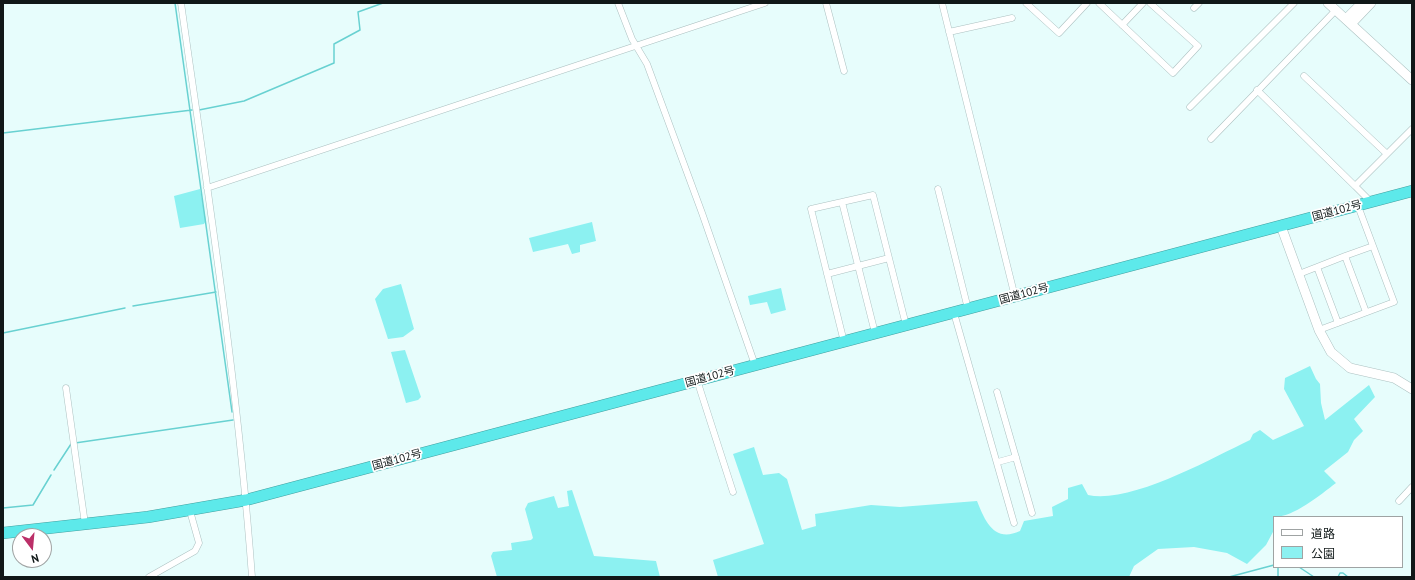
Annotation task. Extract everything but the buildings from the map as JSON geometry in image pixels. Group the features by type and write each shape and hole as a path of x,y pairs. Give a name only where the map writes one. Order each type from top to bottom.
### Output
{"highway":[{"name":"国道102号","path":"3,533 190,511 246,500 1412,191"}],"street":[{"path":"181,3 236,408 246,500 252,577"},
{"path":"618,3 635,45 646,64 694,191 755,365"},
{"path":"207,188 765,3"},
{"path":"826,3 844,71"},
{"path":"942,3 1015,297"},
{"path":"1026,3 1059,33 1087,3"},
{"path":"1099,3 1173,73 1198,46 1150,3"},
{"path":"1122,25 1143,3"},
{"path":"1194,8 1199,3"},
{"path":"1190,108 1294,3"},
{"path":"1328,3 1412,80"},
{"path":"1349,22 1362,3"},
{"path":"1349,22 1371,3"},
{"path":"1212,139 1336,10"},
{"path":"949,32 1012,18"},
{"path":"1304,76 1387,154"},
{"path":"1258,90 1371,202"},
{"path":"1355,186 1412,129"},
{"path":"938,189 968,309"},
{"path":"844,342 811,209 873,196 906,325"},
{"path":"842,202 875,333"},
{"path":"1319,330 1394,302 1358,206"},
{"path":"1281,226 1319,330 1331,352 1350,368 1394,378 1412,389"},
{"path":"1299,274 1373,246"},
{"path":"1345,256 1366,312"},
{"path":"827,274 889,258"},
{"path":"1317,267 1338,323"},
{"path":"954,313 1014,522"},
{"path":"697,380 733,492"},
{"path":"66,388 85,524"},
{"path":"997,392 1032,513"},
{"path":"998,462 1016,457"},
{"path":"1399,501 1412,487"},
{"path":"148,577 196,551 199,543 190,511"}],"green space":[{"path":"200,189 206,221 204,224 180,228 174,196"},
{"path":"592,222 596,241 580,245 580,252 572,254 568,244 533,252 529,238"},
{"path":"401,284 414,329 403,337 388,339 375,299 383,289"},
{"path":"781,288 786,310 771,314 767,302 750,305 748,296"},
{"path":"405,350 421,397 418,400 406,403 391,352"},
{"path":"1310,366 1320,384 1321,403 1325,420 1369,385 1375,397 1354,419 1363,431 1354,440 1348,452 1324,471 1336,483 1315,499 1298,509 1282,516 1273,516 1273,532 1266,545 1247,564 1227,553 1194,547 1158,549 1134,566 1129,577 718,577 713,560 764,544 733,454 754,447 763,475 779,473 787,479 802,530 816,526 815,514 871,505 900,507 977,501 983,516 992,528 1003,534 1011,534 1020,531 1024,521 1053,516 1052,507 1068,499 1068,488 1082,484 1088,495 1106,496 1126,493 1148,487 1193,468 1250,440 1253,434 1260,430 1273,440 1304,426 1284,389 1285,378"},
{"path":"572,490 594,556 656,561 660,577 497,577 491,556 493,552 512,550 511,543 531,540 533,538 525,509 528,503 554,496 558,508 569,506 567,491"}],"waterway":[{"path":"175,3 232,412"},
{"path":"199,110 244,101 334,63 334,44 360,30 358,12 383,3"},
{"path":"3,133 192,110"},
{"path":"133,306 216,292"},
{"path":"3,333 125,308"},
{"path":"75,443 233,420"},
{"path":"54,470 71,444"},
{"path":"3,508 33,505 51,475"},
{"path":"1229,577 1273,565"},
{"path":"1278,568 1278,577"},
{"path":"1300,568 1314,577"},
{"path":"1338,577 1340,573 1343,573 1348,577"}]}
